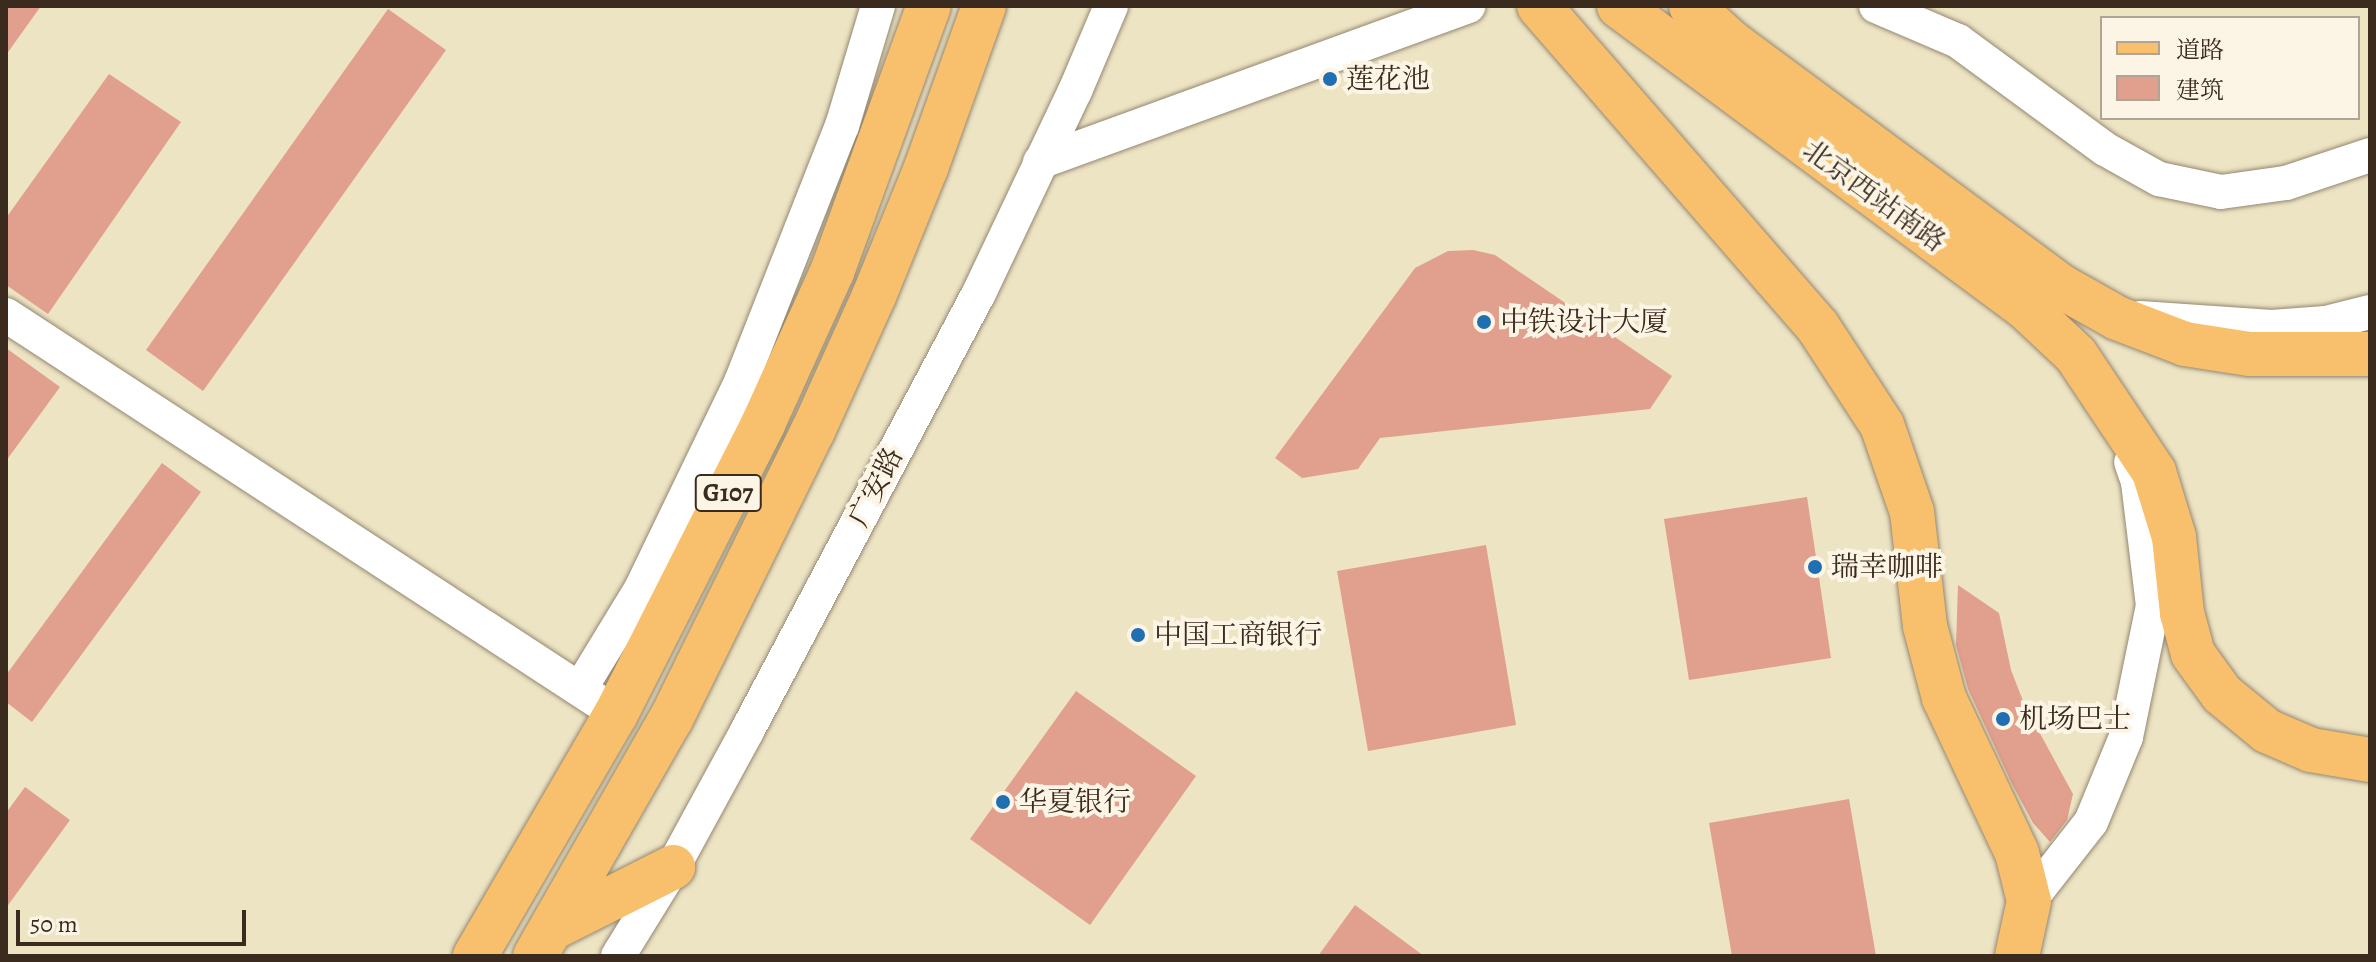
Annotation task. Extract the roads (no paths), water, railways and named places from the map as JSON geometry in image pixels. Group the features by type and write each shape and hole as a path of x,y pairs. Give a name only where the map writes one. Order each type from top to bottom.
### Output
{"main road":[{"name":"G107","path":"475,956 616,714 763,424 832,272 929,6"},
{"name":"G107","path":"543,943 671,719 813,431 874,296 926,168 984,6"},
{"name":"北京西站南路","path":"1619,6 2026,308 2076,355 2112,404 2154,472 2174,537 2182,613 2193,654 2215,684 2267,731 2311,750 2370,760"},
{"name":"北京西站南路","path":"1691,6 1732,43 2062,287 2117,318 2185,344 2249,354 2370,354"},
{"path":"1550,21 1818,327 1882,425 1912,512 1925,626 1944,698 2017,853 2029,901 2017,956"},
{"path":"543,943 673,867"}],"street":[{"path":"580,689 641,589 741,382 842,126 878,6"},
{"name":"广安路","path":"618,956 673,867 979,293 1111,6"},
{"path":"1040,162 1468,6"},
{"path":"1511,6 1550,21"},
{"path":"1876,6 1916,12 2105,149 2159,179 2221,192 2286,183 2370,155"},
{"path":"2117,318 2166,318 2272,327 2326,323 2370,312"},
{"path":"6,315 616,714"},
{"path":"2029,901 2091,822 2126,737 2153,606 2138,482 2112,404"}],"place":[{"name":"莲花池","path":"1330,79"},
{"name":"中铁设计大厦","path":"1484,322"},
{"name":"瑞幸咖啡","path":"1815,567"},
{"name":"中国工商银行","path":"1138,635"},
{"name":"机场巴士","path":"2003,719"},
{"name":"华夏银行","path":"1003,802"}]}
